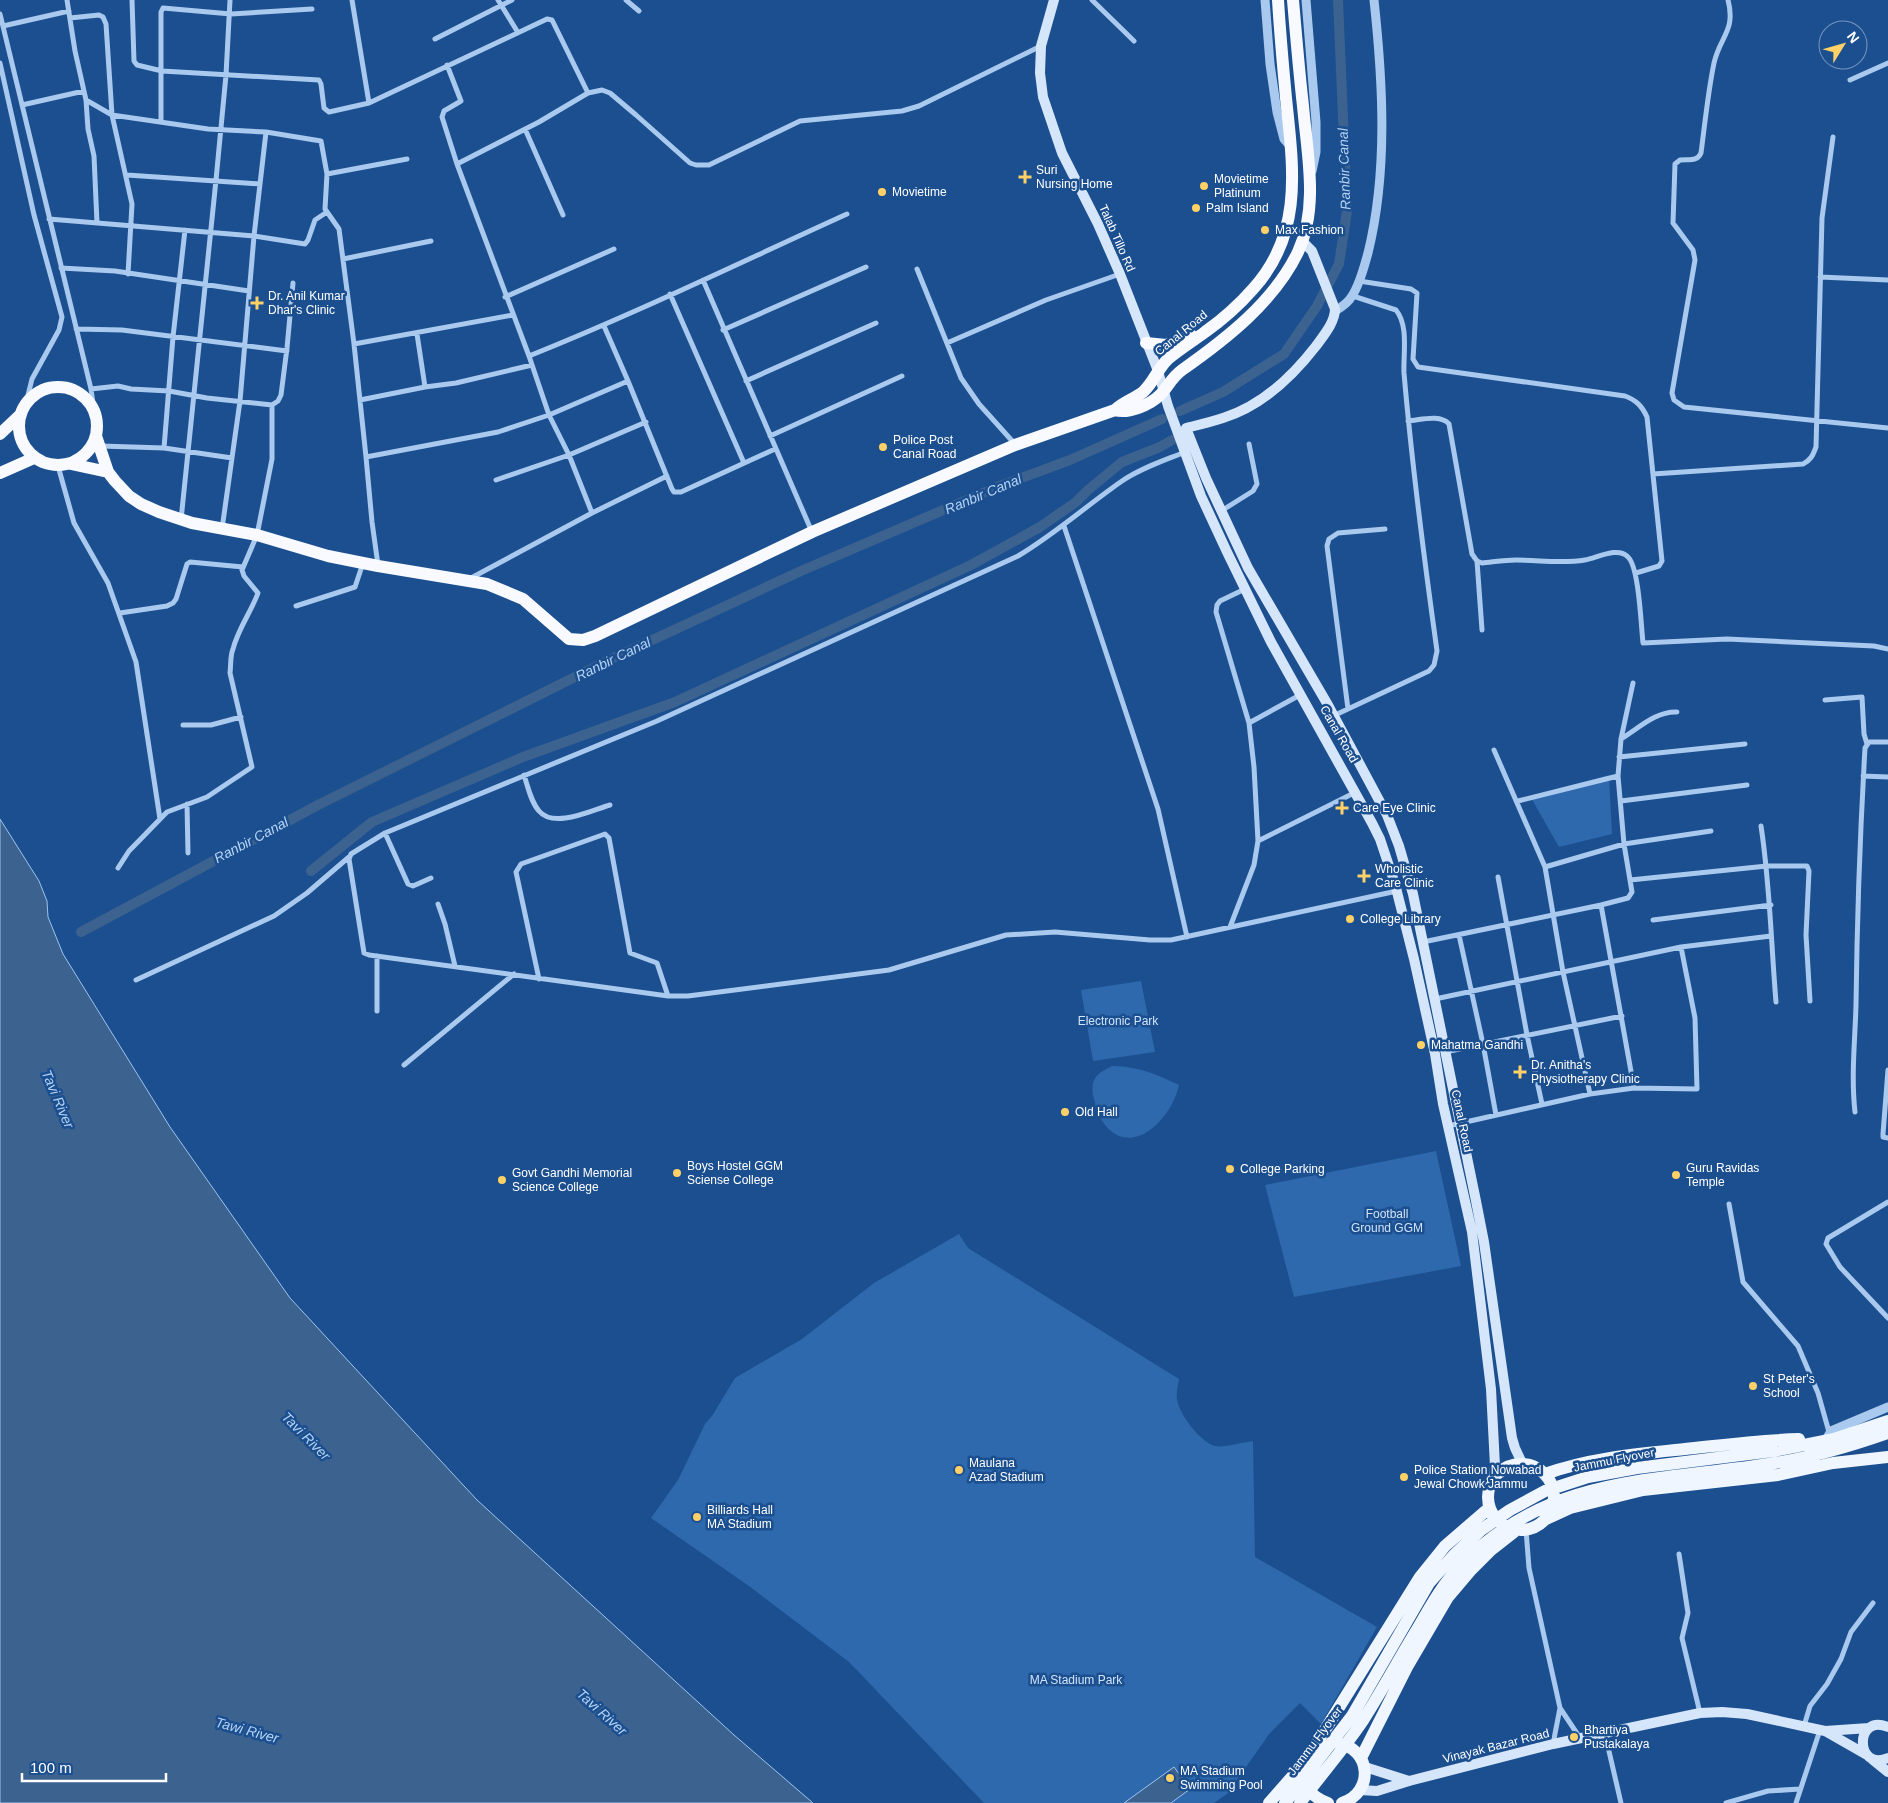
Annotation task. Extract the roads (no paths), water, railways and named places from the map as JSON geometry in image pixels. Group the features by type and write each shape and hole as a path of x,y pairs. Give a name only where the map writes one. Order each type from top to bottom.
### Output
{"highway":[{"name":"Canal Road","path":"1158,371 1170,357 1208,330 1253,289 1266,274 1284,235 1292,200 1291,147 1278,0"},
{"path":"1115,410 1121,412 1154,400 1166,387 1238,326 1271,294 1285,275 1302,241 1306,226 1310,177 1293,0"},
{"path":"1146,343 1166,345 1208,330"},
{"path":"108,472 46,464 34,458 24,446 18,431 20,415 26,403 36,393 48,388 62,387 75,391 86,399 94,411 97,423 97,441 108,472 129,496 142,504 181,520 222,530 257,535 362,568 378,566 487,584 523,599 569,639 583,640 812,532 1015,444 1115,410 1121,403 1140,394 1158,371"},
{"path":"0,434 20,415"},
{"path":"65,465 82,458 97,441"},
{"path":"0,472 34,458"}],"main road":[{"name":"Talab Tillo Rd","path":"1054,0 1041,46 1040,73 1043,97 1062,153 1098,224 1158,371"},
{"path":"1302,241 1312,251 1335,311"},
{"name":"Canal Road","path":"1335,311 1324,335 1296,370 1282,384 1265,397 1225,418 1186,428 1221,511 1248,568 1333,716 1388,815 1392,827 1413,894 1423,942 1484,1242 1512,1438 1514,1448 1522,1463"},
{"name":"Canal Road","path":"1158,371 1166,387 1185,452 1201,496 1271,642 1356,792 1380,839 1397,891 1435,1054 1443,1104 1472,1232 1491,1390 1493,1478"},
{"name":"Jammu Flyover","path":"1285,1803 1352,1716 1429,1583 1454,1555 1481,1530 1510,1510 1545,1491 1588,1477 1637,1468 1772,1451 1834,1439 1888,1421"},
{"name":"Jammu Flyover","path":"1300,1803 1361,1723 1440,1591 1462,1564 1489,1540 1518,1520 1557,1501 1593,1489 1640,1479 1775,1463 1837,1451 1888,1433"},
{"path":"1545,1474 1565,1467 1609,1457 1770,1440 1828,1435 1875,1443 1888,1442"},
{"path":"1342,1803 1359,1796 1364,1782 1363,1763 1407,1667 1448,1597 1486,1555 1521,1530 1537,1526 1546,1519 1570,1508 1643,1490 1778,1475 1833,1464 1888,1457"},
{"path":"1521,1530 1500,1523 1489,1508 1487,1498 1489,1487 1493,1478 1506,1467 1522,1463 1534,1466 1545,1474 1552,1484 1554,1496 1552,1509 1546,1519"},
{"path":"1269,1803 1314,1750 1420,1577 1445,1546 1489,1508"},
{"name":"Vinayak Bazar Road","path":"1359,1796 1409,1781 1553,1744 1700,1713 1747,1714 1823,1730"},
{"path":"1823,1730 1869,1728 1887,1725"},
{"path":"1869,1728 1862,1741 1864,1751 1888,1772"},
{"path":"1823,1730 1869,1756 1881,1760 1888,1758"},
{"path":"1314,1750 1323,1744 1339,1743 1354,1750 1363,1763 1409,1781"},
{"path":"1305,1762 1303,1776 1307,1789 1317,1799 1328,1803"}],"street":[{"path":"67,0 86,100 88,129 94,156 97,223"},
{"path":"132,0 135,64 162,71 319,80 324,108 329,112 369,103 542,19 552,20 588,93"},
{"path":"181,520 221,131 230,0"},
{"path":"352,0 369,103"},
{"path":"435,39 499,3 512,0"},
{"path":"626,0 638,11"},
{"path":"1092,0 1134,41"},
{"path":"1266,0 1270,64 1277,112 1284,139 1291,147"},
{"path":"1306,0 1316,141 1314,163 1310,177"},
{"path":"1335,311 1353,296 1374,227 1380,165 1381,105 1374,0"},
{"path":"1728,0 1732,12 1731,22 1714,62 1700,156 1694,160 1680,160 1675,164 1673,223 1693,250 1695,260 1672,393 1674,400 1684,407 1888,428"},
{"path":"499,3 517,32"},
{"path":"161,121 161,12 163,8 230,14 312,9"},
{"path":"3,26 69,11"},
{"path":"0,14 92,389 94,411"},
{"path":"70,18 99,15 106,24 112,115 132,204 128,274"},
{"path":"457,164 525,129 588,93 602,90 610,93 690,163 709,165 747,148 790,125 809,119 902,111 919,106 1041,46"},
{"path":"0,63 34,215 62,317 58,330 32,379 26,403"},
{"path":"1850,80 1888,63"},
{"path":"447,65 461,101 444,111 442,116 457,164 529,356 549,415 569,455 592,514"},
{"path":"22,105 84,91"},
{"path":"86,100 112,115 221,131 266,132 321,141 327,174 326,212 339,229 354,344 378,566"},
{"path":"525,129 563,215"},
{"path":"222,530 240,402 254,236 266,132"},
{"path":"1653,474 1803,464 1808,461 1816,447 1824,197 1833,137"},
{"path":"327,174 407,159"},
{"path":"127,175 260,184"},
{"path":"49,220 254,236 305,244 315,220 326,212"},
{"path":"529,356 604,326 847,214"},
{"path":"164,448 173,337 185,230"},
{"path":"343,259 431,241"},
{"path":"506,297 614,249"},
{"path":"723,330 866,267"},
{"path":"61,268 115,271 249,291"},
{"path":"917,269 968,391 1015,444"},
{"path":"947,343 1046,300 1120,274"},
{"path":"1820,277 1888,280"},
{"path":"703,280 812,532"},
{"path":"1359,281 1411,289 1417,293 1413,359 1418,367 1625,396 1635,400 1643,408 1647,417 1662,561 1659,566 1636,573"},
{"path":"92,389 118,386 131,389 169,391 240,402 272,404 278,400 281,394 293,283"},
{"path":"670,294 744,463"},
{"path":"1333,716 1429,671 1434,665 1437,651 1420,530 1408,421 1403,322 1396,310 1353,296"},
{"path":"354,344 513,315"},
{"path":"746,381 876,323"},
{"path":"604,326 674,492 681,492 775,449"},
{"path":"76,329 122,330 287,350"},
{"path":"417,334 424,387"},
{"path":"360,400 424,387 456,383 532,365"},
{"path":"770,436 902,376"},
{"path":"366,457 498,432 549,415 628,381"},
{"path":"118,868 129,851 170,810 207,797 222,785 252,768 253,764 230,673 232,650 258,593 244,576 244,564 257,535 272,459 272,404"},
{"path":"1408,421 1440,418 1446,420 1449,424 1472,554 1477,561 1482,630"},
{"path":"496,480 569,455 646,422"},
{"path":"97,441 232,458"},
{"path":"1221,511 1252,491 1257,484 1249,444"},
{"path":"136,980 274,916 307,892 350,856 385,833 657,721 1018,556 1064,526 1122,481 1142,470 1185,452"},
{"path":"65,465 74,523 103,572 120,613 136,662 160,819"},
{"path":"468,580 666,476"},
{"path":"1064,526 1158,809 1187,937"},
{"path":"1348,709 1327,546 1329,539 1338,533 1385,529"},
{"path":"1477,561 1482,563 1516,560 1563,563 1594,559 1615,552 1624,553 1636,573 1643,642 1727,639 1874,646 1888,649"},
{"path":"120,613 167,606 173,603 187,564 190,562 244,564"},
{"path":"296,606 354,588 362,568"},
{"path":"1230,927 1254,866 1258,841 1254,767 1249,723 1216,612 1220,601 1246,588"},
{"path":"1423,942 1601,906 1628,898 1632,892 1624,844 1618,776 1619,757 1633,683"},
{"path":"1249,723 1300,694"},
{"path":"1825,700 1862,698 1864,734 1867,744 1863,776 1857,913 1855,1025 1852,1056 1855,1112"},
{"path":"1622,739 1662,713 1677,712"},
{"path":"183,726 211,725 241,717"},
{"path":"1867,744 1874,741 1888,742"},
{"path":"1619,757 1745,744"},
{"path":"1494,750 1518,801 1545,867 1563,972 1590,1094"},
{"path":"524,775 538,811 554,819 567,818 610,805"},
{"path":"1518,801 1618,776"},
{"path":"1863,776 1888,778"},
{"path":"1621,801 1747,785"},
{"path":"1258,841 1356,792"},
{"path":"187,804 188,853"},
{"path":"1761,826 1767,866 1776,1002"},
{"path":"1545,867 1624,844 1710,831"},
{"path":"385,833 408,884 413,886 431,878"},
{"path":"540,979 516,872 517,869 521,864 605,834 609,838 630,953 657,964 668,996"},
{"path":"350,856 363,949 366,954 668,996 688,996 889,970 1006,935 1047,931 1150,940 1171,940 1397,891"},
{"path":"1630,880 1767,866 1805,865 1808,868 1806,935 1810,1001"},
{"path":"1498,877 1527,1035 1542,1104"},
{"path":"438,904 455,966"},
{"path":"1653,920 1770,905"},
{"path":"1601,906 1634,1088"},
{"path":"1459,935 1483,1044 1496,1115"},
{"path":"1434,999 1680,947 1771,936"},
{"path":"1448,1126 1590,1094 1634,1088 1697,1089 1695,1018 1680,947"},
{"path":"377,956 377,1011"},
{"path":"404,1065 514,974"},
{"path":"1445,1052 1622,1016"},
{"path":"1888,1070 1883,1134 1883,1137 1888,1138"},
{"path":"1888,1202 1828,1238 1826,1244 1840,1266 1888,1318"},
{"path":"1729,1204 1743,1282 1798,1346 1818,1393 1833,1464"},
{"path":"1828,1435 1844,1424 1888,1407"},
{"path":"1521,1530 1560,1708 1581,1739"},
{"path":"1680,1554 1688,1613 1682,1638 1700,1713"},
{"path":"1804,1726 1810,1706 1827,1684 1841,1659 1851,1632 1874,1603"},
{"path":"1553,1744 1560,1708"},
{"path":"1796,1803 1823,1730"},
{"path":"1605,1734 1621,1803"},
{"path":"1726,1803 1768,1792 1800,1790"}],"water":[{"path":"0,819 39,881 47,901 48,917 63,954 170,1127 290,1298 477,1500 734,1735 813,1803 0,1803"},
{"name":"MA Stadium Swimming Pool","path":"1174,1767 1190,1789 1171,1803 1124,1803"}],"waterway":[{"name":"Ranbir Canal","path":"1180,411 1223,392 1284,354 1317,306 1339,264 1347,211 1338,0"},
{"name":"Ranbir Canal","path":"81,932 318,805 607,661 801,571 997,487 1070,460 1162,419"},
{"name":"Ranbir Canal","path":"311,871 372,822 523,757 675,702 971,565 1040,527 1076,502 1122,462 1160,447 1172,440"}],"place":[{"name":"Suri Nursing Home","path":"1025,177"},
{"name":"Movietime Platinum","path":"1204,186"},
{"name":"Movietime","path":"882,192"},
{"name":"Palm Island","path":"1196,208"},
{"name":"Max Fashion","path":"1265,230"},
{"name":"Dr. Anil Kumar Dhar's Clinic","path":"257,303"},
{"name":"Police Post Canal Road","path":"883,447"},
{"name":"Care Eye Clinic","path":"1342,808"},
{"name":"Wholistic Care Clinic","path":"1364,876"},
{"name":"College Library","path":"1350,919"},
{"name":"Mahatma Gandhi","path":"1421,1045"},
{"name":"Dr. Anitha's Physiotherapy Clinic","path":"1520,1072"},
{"name":"Old Hall","path":"1065,1112"},
{"name":"College Parking","path":"1230,1169"},
{"name":"Boys Hostel GGM Sciense College","path":"677,1173"},
{"name":"Guru Ravidas Temple","path":"1676,1175"},
{"name":"Govt Gandhi Memorial Science College","path":"502,1180"},
{"name":"St Peter's School","path":"1753,1386"},
{"name":"Maulana Azad Stadium","path":"959,1470"},
{"name":"Police Station Nowabad Jewal Chowk Jammu","path":"1404,1477"},
{"name":"Billiards Hall MA Stadium","path":"697,1517"},
{"name":"Bhartiya Pustakalaya","path":"1574,1737"},
{"name":"MA Stadium Swimming Pool","path":"1170,1778"}],"park label":[{"name":"Electronic Park","path":"1118,1021"},
{"name":"Football Ground GGM","path":"1387,1221"},
{"name":"MA Stadium Park","path":"1076,1680"}],"water label":[{"name":"Tavi River","path":"58,1099"},
{"name":"Tavi River","path":"306,1436"},
{"name":"Tavi River","path":"602,1712"},
{"name":"Tawi River","path":"247,1730"}]}
